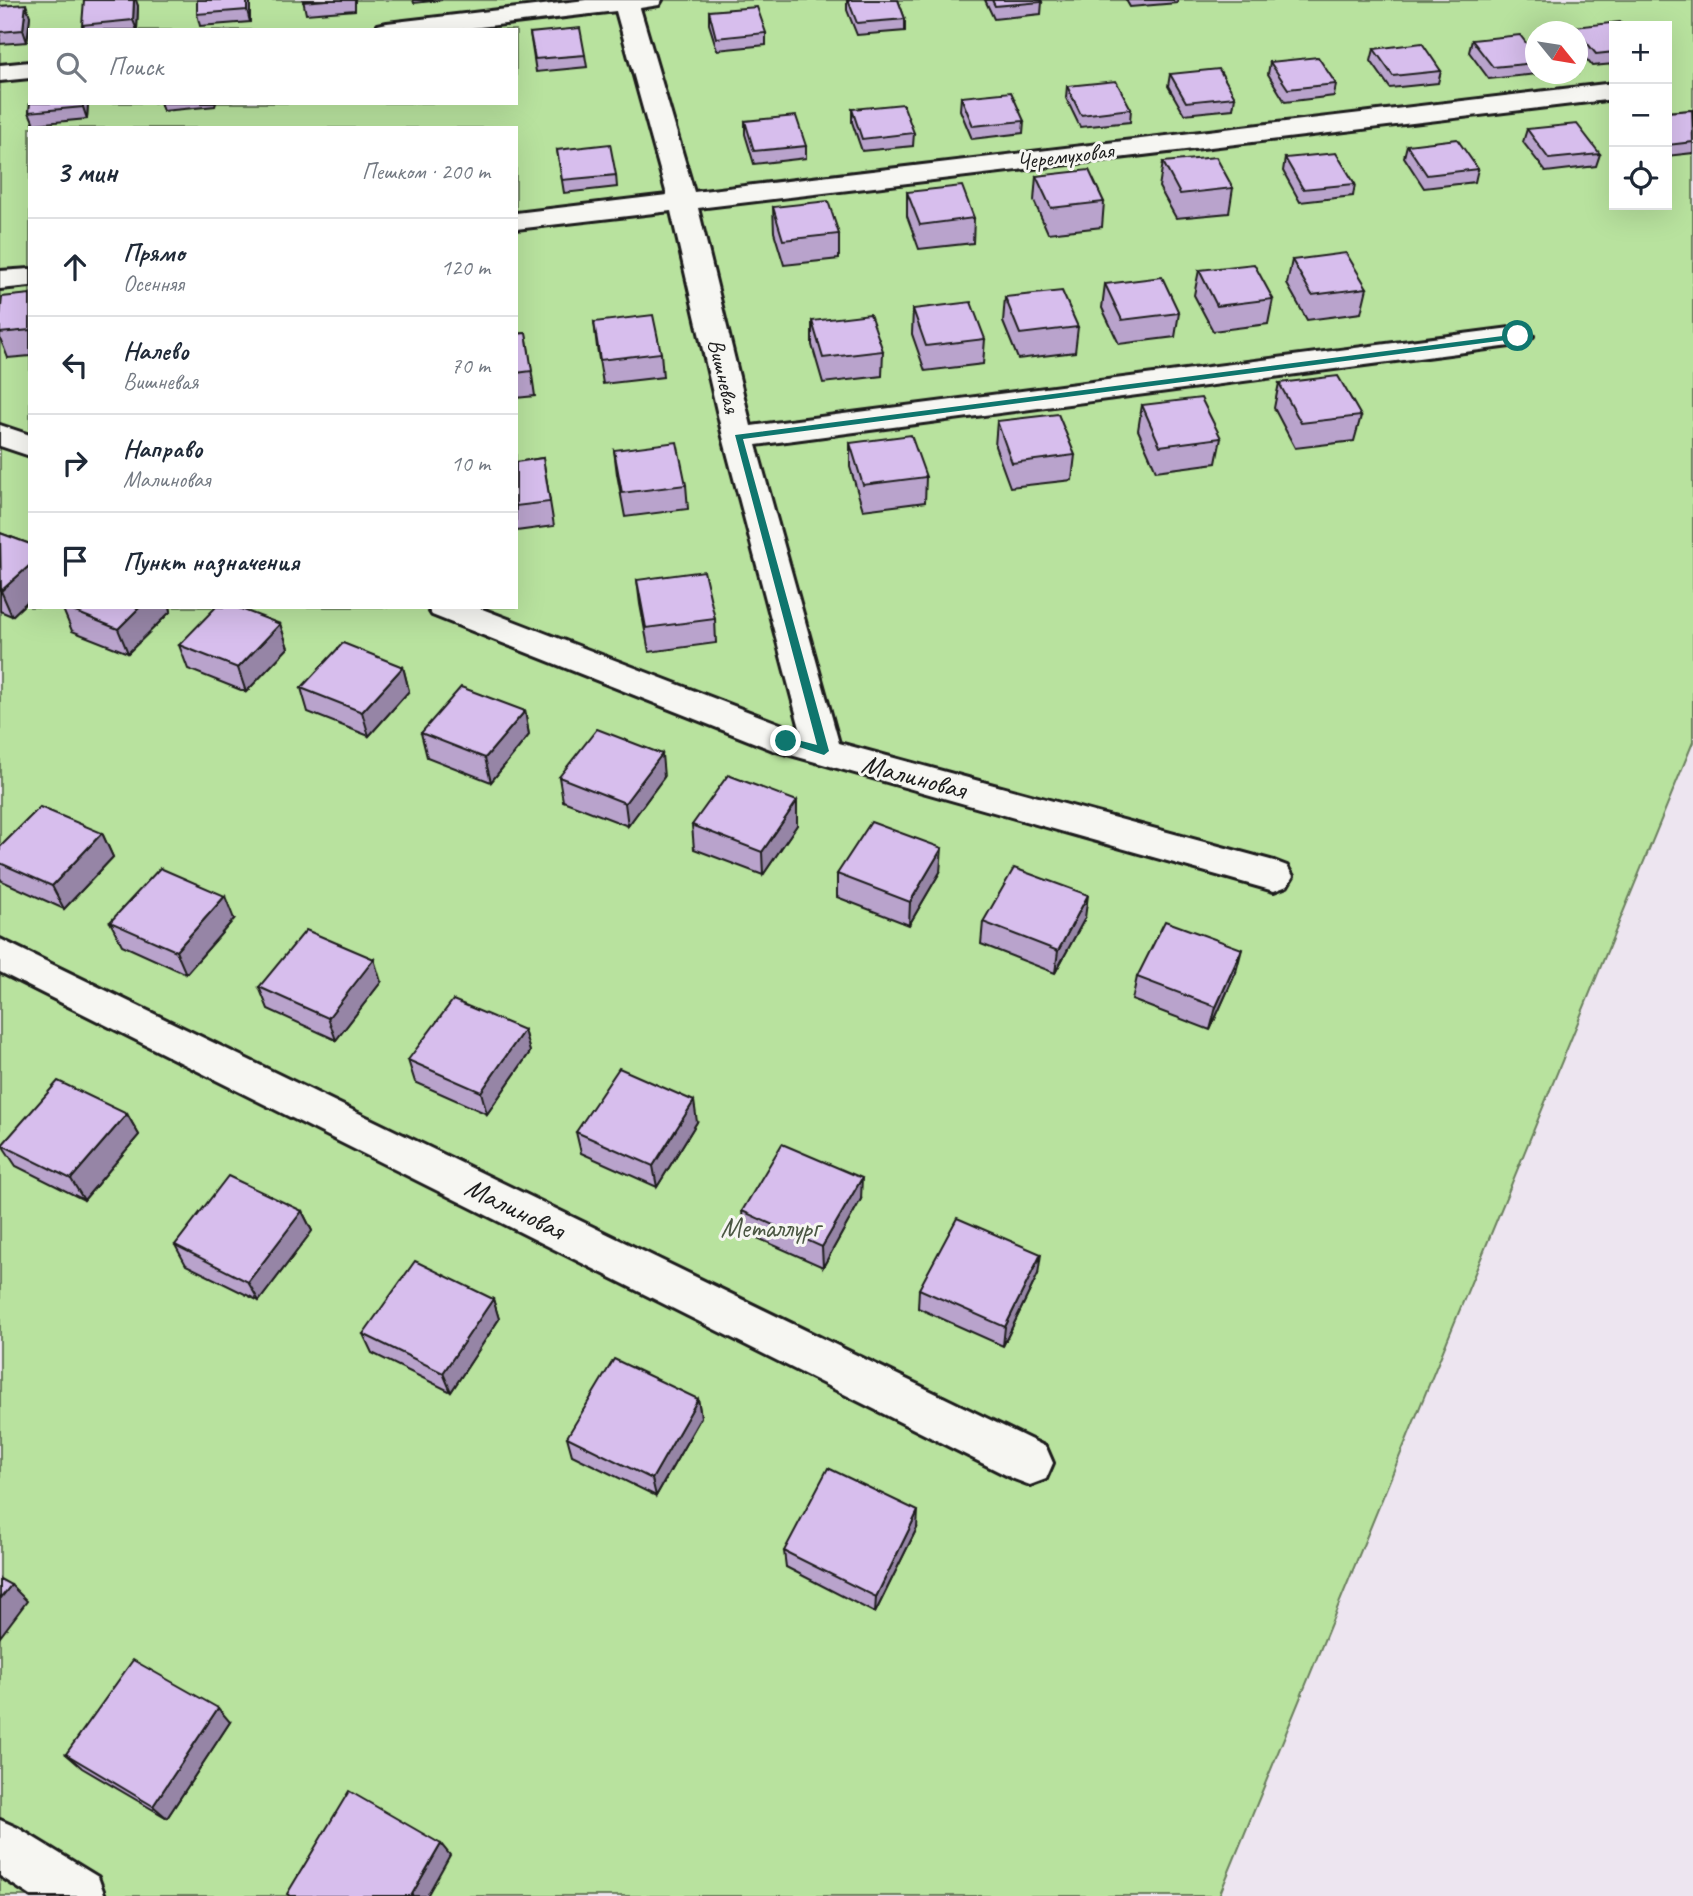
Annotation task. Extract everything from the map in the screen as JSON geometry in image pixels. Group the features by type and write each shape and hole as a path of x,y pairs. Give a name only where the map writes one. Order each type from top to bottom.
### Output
{"street":[{"path":"404,28 634,1"},
{"name":"Вишневая","path":"634,1 738,437 824,751"},
{"path":"0,73 28,70"},
{"name":"Черемуховая","path":"518,221 1609,92"},
{"path":"0,280 28,277"},
{"path":"738,437 1518,336"},
{"path":"0,435 28,445"},
{"name":"Малиновая","path":"449,609 786,741 1274,876"},
{"name":"Малиновая","path":"0,954 1030,1463"},
{"path":"0,1846 79,1896"}],"green space":[{"name":"Металлург","path":"0,0 1693,0 1693,742 1219,1896 0,1896"}],"building":[{"path":"84,0 134,0 133,20 82,25"},
{"path":"197,0 247,0 247,10 197,14"},
{"path":"848,0 898,0 905,19 857,23"},
{"path":"992,0 1041,0 1042,2 995,6"},
{"path":"26,4 23,30 0,32 0,6"},
{"path":"757,7 766,33 716,38 709,11"},
{"path":"1609,23 1609,53 1596,54 1588,44 1588,25"},
{"path":"580,28 585,55 535,59 530,33"},
{"path":"1520,35 1525,42 1525,64 1493,67 1472,40"},
{"path":"1422,43 1441,71 1393,76 1374,49"},
{"path":"1318,57 1336,84 1288,89 1270,62"},
{"path":"1219,69 1235,97 1186,102 1170,74"},
{"path":"1116,81 1131,109 1081,115 1067,86"},
{"path":"1011,92 1024,121 973,126 961,97"},
{"path":"903,104 914,133 862,139 852,109"},
{"path":"30,105 83,105 83,107 29,112"},
{"path":"1692,110 1693,142 1672,145 1672,112"},
{"path":"796,116 806,146 754,151 745,121"},
{"path":"1577,124 1600,154 1549,159 1527,129"},
{"path":"1457,139 1478,169 1427,175 1407,145"},
{"path":"610,144 616,175 562,180 557,150"},
{"path":"1336,153 1355,184 1303,189 1285,158"},
{"path":"1216,157 1233,188 1180,194 1163,162"},
{"path":"1089,170 1104,202 1051,208 1036,176"},
{"path":"962,186 974,218 920,225 907,192"},
{"path":"828,201 839,234 783,240 773,207"},
{"path":"1346,253 1367,288 1312,295 1292,260"},
{"path":"1254,264 1273,299 1217,306 1199,270"},
{"path":"1162,277 1179,313 1122,320 1105,284"},
{"path":"1062,291 1078,327 1020,334 1005,297"},
{"path":"28,294 28,330 0,333 2,297"},
{"path":"971,302 985,339 926,346 913,309"},
{"path":"870,314 883,351 823,358 812,321"},
{"path":"653,315 661,353 600,360 594,322"},
{"path":"526,333 532,371 518,373 518,334"},
{"path":"1338,376 1361,416 1301,423 1279,383"},
{"path":"1201,398 1221,438 1160,446 1142,405"},
{"path":"1058,414 1075,455 1012,463 997,421"},
{"path":"911,435 926,477 863,485 850,443"},
{"path":"677,442 686,485 622,493 614,450"},
{"path":"543,458 550,502 518,506 518,462"},
{"path":"0,533 28,543 28,567 1,591"},
{"path":"704,571 715,619 646,628 637,580"},
{"path":"68,609 138,609 118,629"},
{"path":"214,609 241,609 280,624 238,668 179,645"},
{"path":"343,643 403,667 362,712 301,688"},
{"path":"461,687 525,711 485,758 421,733"},
{"path":"597,729 662,754 625,803 559,777"},
{"path":"728,775 797,801 762,852 692,825"},
{"path":"40,807 102,833 52,886 0,863 0,847"},
{"path":"871,822 942,848 910,902 837,874"},
{"path":"160,868 225,896 176,951 110,922"},
{"path":"1014,868 1088,895 1058,951 983,922"},
{"path":"1165,921 1242,949 1216,1007 1137,977"},
{"path":"306,930 374,959 328,1018 259,987"},
{"path":"453,1000 524,1030 481,1092 408,1060"},
{"path":"619,1068 694,1101 653,1166 576,1132"},
{"path":"58,1081 127,1114 71,1179 2,1145"},
{"path":"782,1144 862,1178 822,1247 742,1211"},
{"path":"228,1176 302,1211 248,1282 175,1245"},
{"path":"957,1218 1041,1254 1005,1327 919,1289"},
{"path":"415,1261 493,1299 443,1373 363,1334"},
{"path":"614,1359 698,1399 652,1479 567,1437"},
{"path":"828,1468 918,1511 876,1597 784,1551"},
{"path":"0,1579 11,1585 0,1599"},
{"path":"133,1660 218,1708 153,1806 66,1754"},
{"path":"349,1791 441,1844 411,1896 287,1894"}],"route":[{"path":"786,741 824,751 738,437 1518,336"}]}
